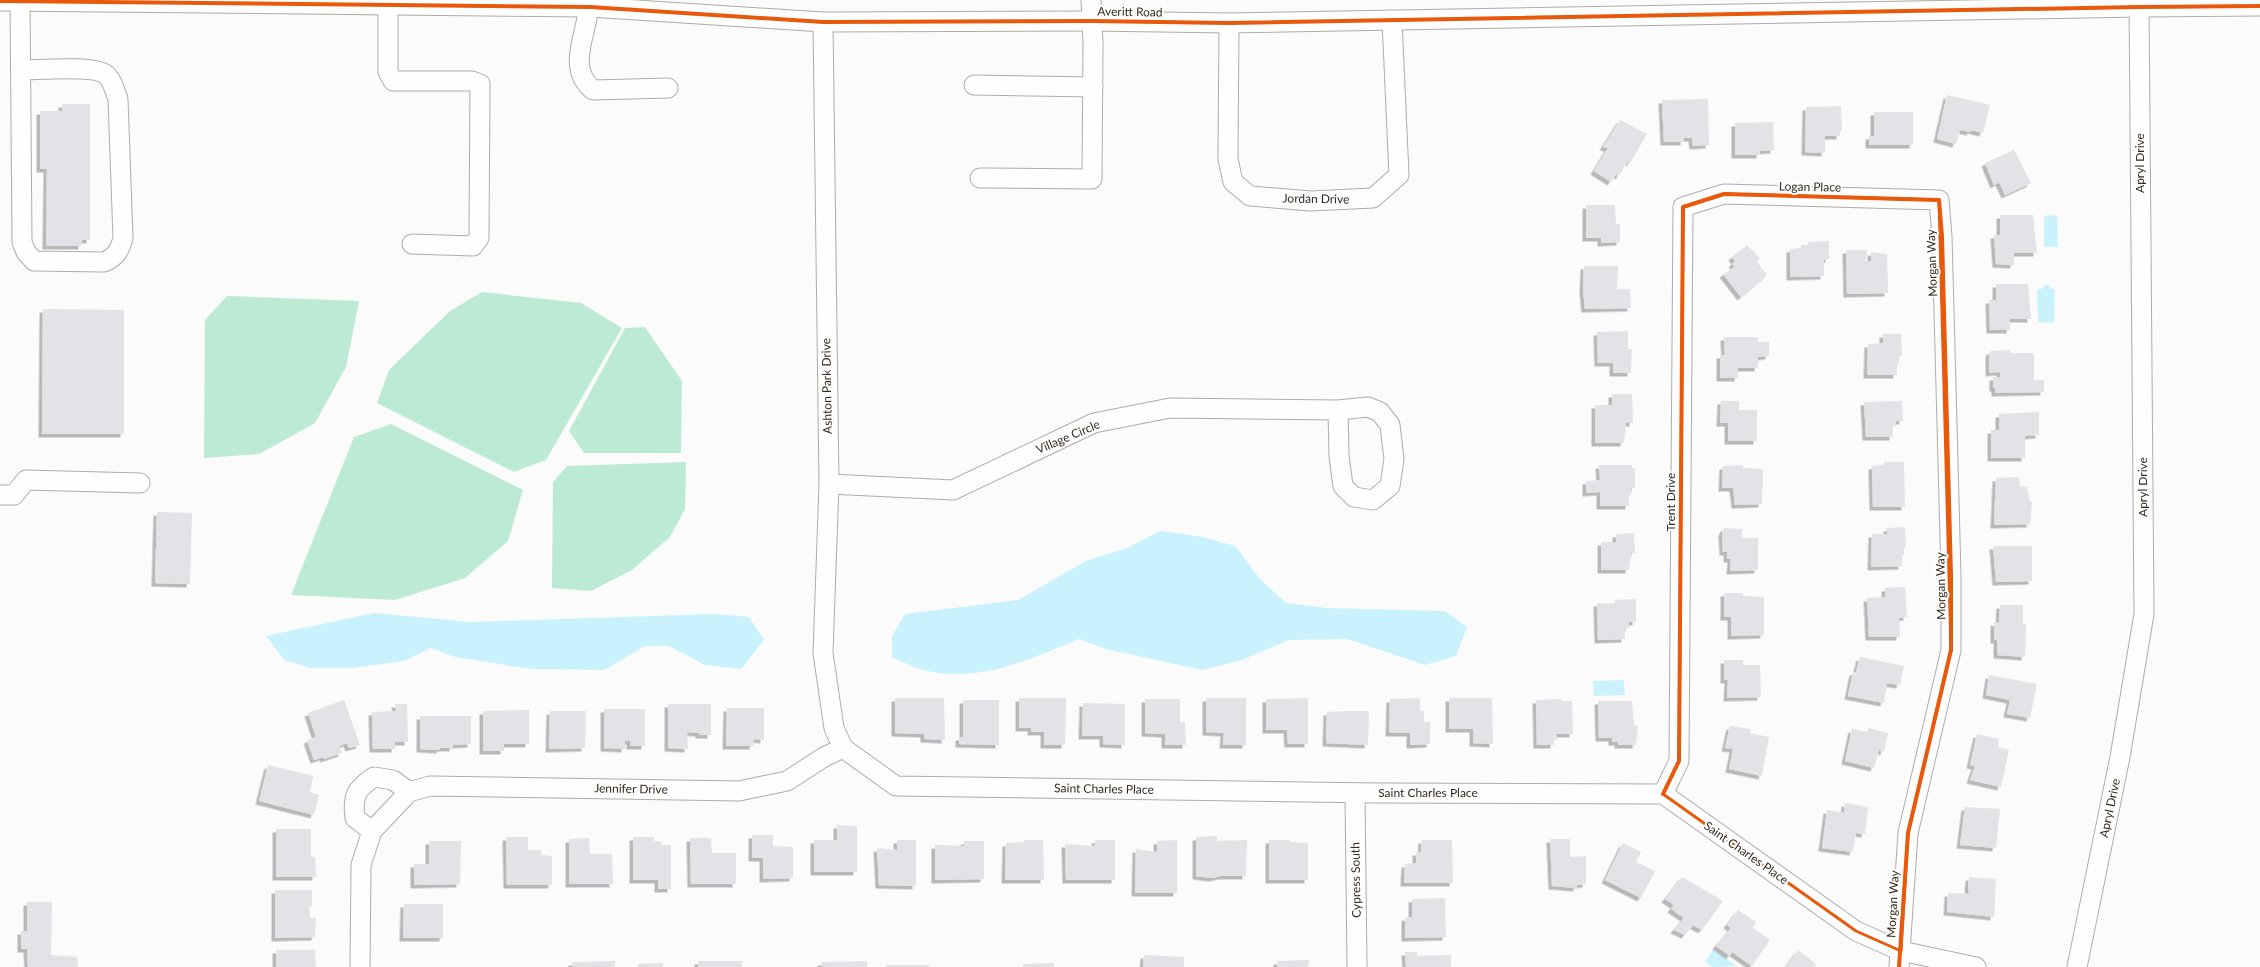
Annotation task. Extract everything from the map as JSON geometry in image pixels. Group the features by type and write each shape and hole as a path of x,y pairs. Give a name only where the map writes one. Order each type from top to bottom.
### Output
{"street":[{"path":"980,178 1092,179 1094,42 1091,21 1091,0"},
{"name":"Averitt Road","path":"0,1 388,4 590,3 823,22 1091,21 1229,23 2139,3 2260,6"},
{"path":"20,1 22,242 26,252 34,260 104,262 113,258 120,250 123,238 118,99 113,86 106,75 93,69 21,70"},
{"path":"590,3 581,37 580,71 584,82 593,90 668,88"},
{"name":"Apryl Drive","path":"2077,967 2120,757 2144,614 2139,3"},
{"path":"388,4 388,72 393,81 472,81 480,84 479,238 473,246 412,244"},
{"name":"Jordan Drive","path":"1229,23 1228,159 1233,182 1250,196 1311,201 1373,198 1399,176 1392,20"},
{"name":"Ashton Park Drive","path":"823,22 829,484 823,653 834,728 843,748"},
{"path":"974,85 1093,86"},
{"name":"Logan Place","path":"1683,207 1724,194 1939,200"},
{"name":"Morgan Way","path":"1900,959 1902,900 1908,833 1951,650 1950,544 1939,200"},
{"name":"Trent Drive","path":"1663,794 1679,761 1683,207"},
{"name":"Village Circle","path":"829,484 953,490 1094,423 1170,408 1338,410 1368,407 1380,412 1390,425 1394,459 1390,486 1373,500 1354,497 1343,486 1339,456 1338,410"},
{"path":"0,495 14,495 26,480 140,484"},
{"name":"Saint Charles Place","path":"843,748 896,786 1355,793 1663,794 1856,931 1900,959 1976,967"},
{"name":"Jennifer Drive","path":"360,967 361,865 372,830 409,792 430,786 740,791 786,781 824,757 843,748"},
{"path":"372,830 355,818 353,802 360,786 374,777 393,780 409,792"},
{"name":"Cypress South","path":"1355,793 1357,967"}],"highlighted area":[{"path":"1724,194 1939,200 1951,650 1908,833 1901,951 1856,931 1663,794 1679,761 1683,207"}],"green space":[{"path":"482,292 581,303 622,328 546,460 514,472 377,403 389,370 450,311"},
{"path":"227,296 359,301 346,367 315,423 259,454 204,458 205,320"},
{"path":"645,327 682,381 681,453 584,453 569,431 625,328"},
{"path":"391,424 523,490 508,541 465,578 395,600 291,595 354,437"},
{"path":"686,462 685,509 670,537 632,570 591,591 552,588 553,482 567,466"}],"water":[{"path":"2057,215 2058,247 2044,247 2044,216"},
{"path":"2044,285 2050,285 2050,288 2055,290 2054,323 2038,322 2037,290 2043,288"},
{"path":"1161,531 1203,537 1235,546 1260,579 1286,603 1327,608 1445,611 1467,627 1456,656 1425,665 1347,639 1289,640 1242,660 1202,670 1106,649 1079,639 1041,655 1001,668 961,674 941,673 920,669 892,657 892,636 905,614 1018,600 1086,561 1127,548"},
{"path":"374,613 470,622 716,614 749,617 764,640 741,669 705,665 669,646 645,646 604,670 530,669 455,657 431,648 404,661 352,668 311,668 284,660 266,636"},
{"path":"1624,680 1625,695 1594,696 1593,681"},
{"path":"1713,950 1737,966 1713,967 1705,962"}],"building":[{"path":"1947,95 1990,105 1983,133 1971,130 1970,132 1960,130 1956,144 1937,139"},
{"path":"1708,99 1709,145 1693,146 1692,138 1684,138 1684,142 1664,142 1662,100"},
{"path":"62,104 90,104 90,240 82,240 82,246 46,246 47,169 40,169 40,111 62,111"},
{"path":"1841,106 1842,131 1840,131 1840,136 1825,136 1825,153 1805,152 1806,107"},
{"path":"1874,112 1913,112 1913,145 1869,145 1869,136 1874,136"},
{"path":"1620,120 1647,134 1630,163 1628,161 1619,176 1616,174 1611,182 1594,171 1608,148 1603,147"},
{"path":"1773,122 1774,150 1760,151 1760,155 1735,155 1735,123"},
{"path":"2014,150 2031,183 2005,195 1999,182 1994,185 1985,163"},
{"path":"1586,205 1615,205 1616,224 1620,224 1620,242 1601,243 1601,238 1586,238"},
{"path":"2000,215 2033,215 2037,253 2014,253 2014,265 1996,264 1994,235 2000,235"},
{"path":"1829,241 1829,259 1824,260 1824,276 1790,277 1790,249 1801,248 1801,245 1808,245 1808,242"},
{"path":"1747,245 1760,258 1757,262 1767,275 1741,297 1723,274 1735,267 1732,264 1735,261 1732,257"},
{"path":"1846,250 1867,250 1866,261 1871,261 1871,252 1887,254 1888,293 1847,294"},
{"path":"1584,266 1618,266 1617,289 1630,289 1631,308 1585,309 1583,290"},
{"path":"1996,284 2028,284 2031,319 2010,319 2010,330 1990,330 1989,300 1996,300"},
{"path":"43,309 124,310 124,434 42,434"},
{"path":"1628,331 1628,349 1632,349 1631,373 1613,373 1613,363 1598,363 1597,332"},
{"path":"1883,334 1901,334 1902,356 1899,356 1897,375 1867,375 1868,344 1883,343"},
{"path":"1724,337 1758,337 1758,342 1769,342 1769,356 1758,357 1758,368 1738,368 1738,378 1720,378 1720,355 1725,355"},
{"path":"2010,350 2010,353 2034,353 2034,380 2044,380 2044,392 1995,393 1995,388 1993,388 1993,377 2000,377 2000,372 1989,373 1989,353 1991,351"},
{"path":"1612,394 1632,394 1633,423 1626,423 1624,443 1595,443 1595,405 1612,405"},
{"path":"1721,401 1739,401 1739,410 1757,410 1757,441 1728,441 1728,423 1720,423"},
{"path":"1902,401 1903,421 1896,421 1896,426 1893,426 1893,437 1866,437 1864,402"},
{"path":"2039,412 2039,435 2025,436 2025,458 1991,458 1991,430 1999,430 1999,414"},
{"path":"1884,462 1904,462 1905,507 1873,507 1872,466 1884,465"},
{"path":"1599,465 1632,465 1632,468 1635,468 1635,488 1631,488 1631,495 1629,495 1629,506 1600,506 1600,492 1586,493 1586,481 1600,480"},
{"path":"1743,465 1743,468 1763,469 1762,504 1735,505 1733,488 1722,488 1723,466"},
{"path":"2019,477 2020,486 2027,487 2030,502 2032,502 2030,524 1994,525 1996,478"},
{"path":"157,512 192,513 190,584 155,583"},
{"path":"1905,527 1906,547 1904,547 1904,555 1902,555 1902,566 1871,567 1872,534 1887,534 1887,528"},
{"path":"1724,528 1742,529 1742,538 1758,538 1758,570 1730,571 1731,559 1727,559 1727,552 1723,552 1722,533"},
{"path":"1634,533 1635,553 1631,553 1629,570 1601,570 1601,542 1616,542 1616,534"},
{"path":"1993,546 2032,546 2032,581 1996,582"},
{"path":"1905,587 1907,617 1899,618 1900,637 1869,637 1867,598 1885,597 1885,588"},
{"path":"1724,593 1743,593 1743,596 1764,597 1764,635 1731,636 1731,617 1724,617"},
{"path":"1636,599 1636,622 1629,622 1629,628 1625,628 1625,639 1598,640 1597,603 1615,604 1615,600"},
{"path":"2000,605 2023,605 2023,624 2026,624 2025,657 1997,655 1997,640 1994,640 1994,622 1999,623"},
{"path":"1860,657 1904,666 1900,685 1887,683 1884,703 1848,696 1853,672 1856,672"},
{"path":"1724,660 1743,660 1743,665 1760,665 1761,697 1727,698 1728,680 1724,680"},
{"path":"1989,675 2037,684 2030,718 2007,714 2010,700 1986,695"},
{"path":"895,698 944,698 945,740 924,739 924,734 895,733"},
{"path":"1019,698 1066,698 1065,745 1044,745 1044,732 1031,732 1031,728 1019,728"},
{"path":"1206,698 1246,698 1246,745 1223,745 1224,733 1206,732"},
{"path":"1308,698 1308,744 1288,744 1287,730 1266,730 1266,699"},
{"path":"1420,698 1420,711 1424,711 1424,722 1430,722 1430,744 1410,745 1410,733 1389,733 1390,699"},
{"path":"1449,698 1492,698 1493,744 1473,743 1473,729 1449,729"},
{"path":"1145,699 1180,699 1180,722 1185,722 1186,745 1165,745 1165,734 1145,733"},
{"path":"1561,699 1561,701 1572,701 1573,734 1556,734 1557,740 1554,740 1554,745 1537,745 1536,700"},
{"path":"344,700 360,745 349,748 347,743 339,746 342,753 324,759 323,757 314,760 307,740 316,737 308,713"},
{"path":"963,700 999,700 999,745 959,744 959,737 963,737"},
{"path":"1598,701 1632,701 1634,725 1638,726 1636,745 1618,745 1618,742 1612,742 1612,738 1599,738"},
{"path":"1083,703 1125,704 1125,745 1103,744 1103,736 1082,736"},
{"path":"395,704 407,704 408,742 395,742 395,749 373,749 372,712 396,711"},
{"path":"668,704 711,704 711,735 699,735 699,733 687,732 688,749 668,748"},
{"path":"727,708 764,708 764,740 754,739 753,746 726,746"},
{"path":"604,709 645,709 645,746 630,746 630,741 625,741 625,749 604,748"},
{"path":"529,710 529,744 504,744 504,751 483,751 483,711"},
{"path":"550,711 586,711 585,748 549,749"},
{"path":"1369,711 1368,745 1326,743 1327,712"},
{"path":"420,716 471,716 471,744 453,745 453,748 440,748 440,750 420,749"},
{"path":"1730,726 1751,729 1750,733 1769,737 1762,776 1729,769 1733,749 1725,748"},
{"path":"1869,728 1888,733 1884,752 1879,750 1874,768 1845,761 1852,729 1867,732"},
{"path":"1977,734 1999,739 1998,747 2009,750 2001,787 1970,780 1975,766 1970,765"},
{"path":"268,765 313,776 310,792 319,795 314,815 259,801"},
{"path":"1845,803 1868,807 1865,834 1856,833 1853,852 1822,848 1827,810 1844,813"},
{"path":"1965,807 2000,809 1996,848 1960,845"},
{"path":"837,825 857,826 857,872 814,872 814,840 837,840"},
{"path":"276,829 311,829 311,857 315,857 316,877 276,877"},
{"path":"752,835 773,835 773,846 793,847 793,878 763,879 763,858 752,858"},
{"path":"1217,836 1217,841 1247,840 1246,876 1221,876 1212,878 1196,876 1196,837"},
{"path":"506,837 528,837 528,850 541,850 541,855 552,856 552,885 507,885"},
{"path":"633,837 654,837 654,841 661,841 661,845 671,845 671,889 658,889 658,880 633,880"},
{"path":"589,838 590,854 612,854 613,884 569,884 569,839"},
{"path":"690,838 711,838 712,853 736,853 736,884 691,884"},
{"path":"1550,839 1570,839 1570,857 1586,856 1586,884 1577,885 1577,888 1552,886"},
{"path":"897,840 916,840 916,886 879,885 877,848 897,850"},
{"path":"1024,840 1043,840 1044,880 1005,880 1006,843 1024,842"},
{"path":"1095,840 1115,840 1115,880 1066,880 1065,844 1095,846"},
{"path":"1177,840 1177,893 1135,893 1136,849 1157,852 1157,841"},
{"path":"1269,840 1290,840 1290,842 1308,843 1308,880 1269,880"},
{"path":"1422,840 1452,840 1453,883 1404,883 1405,864 1416,863 1416,852 1421,852"},
{"path":"429,841 461,841 460,884 414,885 414,864 429,864"},
{"path":"964,841 984,841 984,879 935,880 935,845 964,846"},
{"path":"1623,843 1641,852 1636,862 1655,871 1641,898 1605,880"},
{"path":"1682,877 1723,901 1702,930 1693,925 1685,935 1674,930 1684,918 1671,909 1674,905 1665,899"},
{"path":"1969,877 1996,879 1994,917 1947,912 1948,893 1970,894 1968,891"},
{"path":"275,890 312,890 312,906 309,906 310,918 316,918 315,937 275,938"},
{"path":"1445,898 1446,937 1405,938 1405,917 1412,918 1412,899"},
{"path":"27,902 52,902 51,955 77,957 78,967 28,967 27,949 21,949 21,931 27,931"},
{"path":"404,904 443,904 443,938 403,938"},
{"path":"1738,910 1756,922 1753,928 1770,940 1752,966 1732,952 1730,956 1716,946 1731,928 1727,925"},
{"path":"276,950 315,950 316,967 276,967"},
{"path":"1798,950 1816,964 1814,967 1786,967"},
{"path":"1405,952 1417,952 1417,956 1451,955 1451,967 1406,967"},
{"path":"1144,955 1184,957 1184,967 1143,967"},
{"path":"1309,960 1308,967 1277,967 1277,961"},
{"path":"615,961 615,967 572,967 572,962"},
{"path":"698,961 742,961 742,967 698,967"},
{"path":"867,961 867,967 822,967 821,962"},
{"path":"663,963 663,967 638,967 638,964"},
{"path":"1054,963 1054,967 1023,967 1023,964"},
{"path":"886,965 929,965 929,967 886,967"}],"cycle path":[{"path":"0,1 590,7 823,22 1091,21 1229,23 2260,6"},
{"path":"1663,794 1679,761 1683,207 1724,194 1939,200 1942,236 1951,576 1951,650 1908,833 1899,967"}]}
